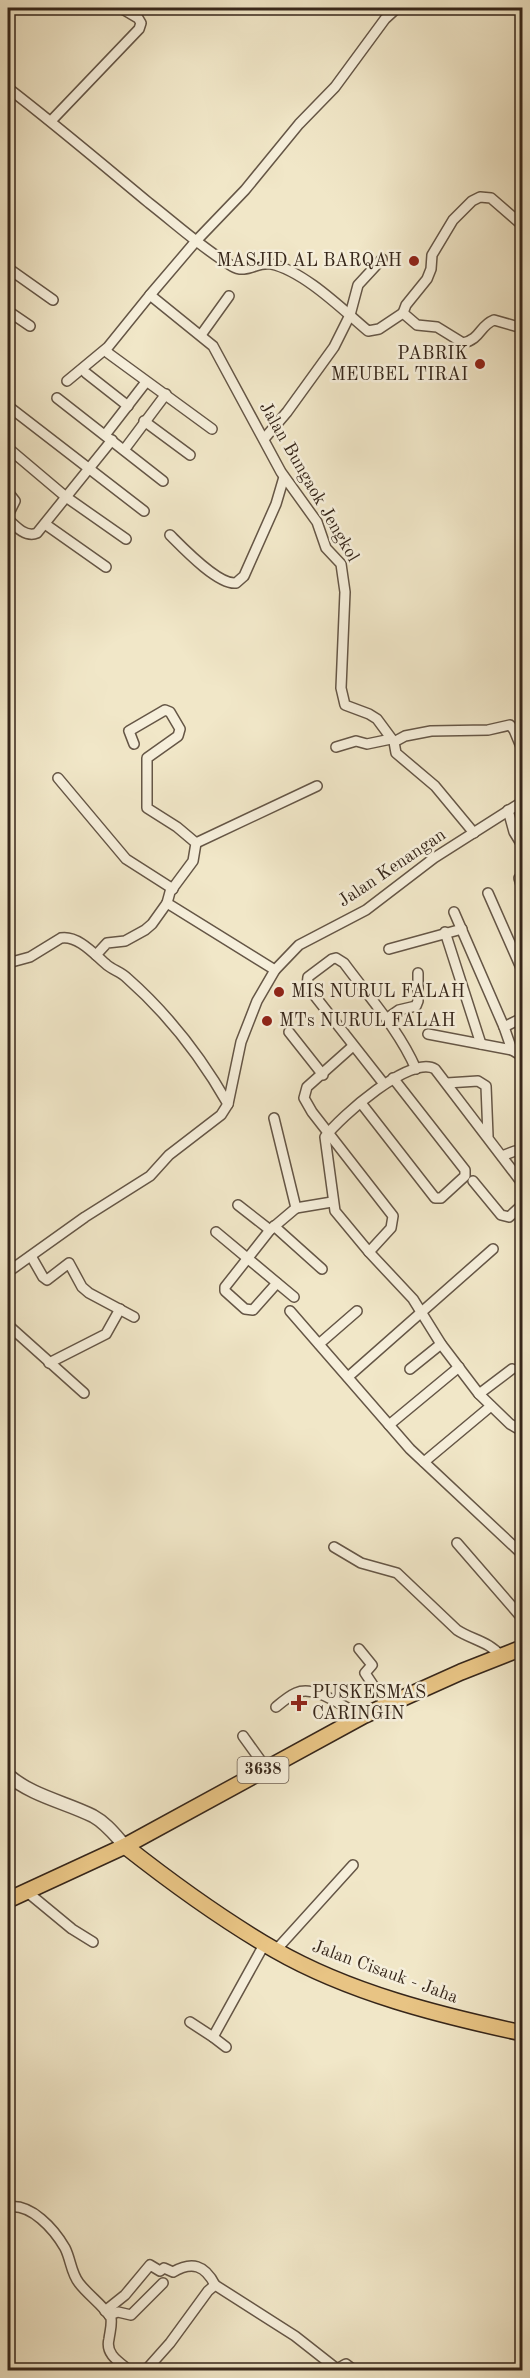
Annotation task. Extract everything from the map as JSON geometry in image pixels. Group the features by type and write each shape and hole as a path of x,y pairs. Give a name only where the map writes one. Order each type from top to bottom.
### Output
{"main road":[{"name":"3638","path":"8,1900 125,1845 363,1716 460,1672 522,1648"},
{"name":"Jalan Cisauk - Jaha","path":"125,1845 163,1876 270,1947 328,1976 457,2019 522,2033"}],"street":[{"path":"51,121 139,29 141,23 138,18 121,8"},
{"path":"67,381 108,347 196,240 245,190 299,124 335,87 385,19 397,8"},
{"path":"404,8 416,8"},
{"path":"8,88 196,240 239,270 249,270 267,264 282,268 305,281 371,332 403,313 406,305 427,279 431,269 432,255 453,220 472,201 480,197 491,198 522,225"},
{"path":"264,440 334,347 350,315 358,285 382,259"},
{"path":"9,270 53,300"},
{"name":"Jalan Bungaok Jengkol","path":"150,295 213,346 284,477 314,517 326,548 341,564 344,574 342,698 345,705 377,719 393,741 396,753 435,786 474,833"},
{"path":"201,335 229,296"},
{"path":"8,311 30,326"},
{"path":"403,313 417,325 434,326 463,343 472,341 485,325 494,320 522,328"},
{"path":"108,353 212,429"},
{"path":"86,373 128,406"},
{"path":"8,492 15,499 8,517 29,535 37,533 88,468 146,382"},
{"path":"124,450 166,394"},
{"path":"57,398 164,481"},
{"path":"8,406 144,511"},
{"path":"144,421 190,455"},
{"path":"8,448 66,497 126,538"},
{"path":"170,535 199,562 224,580 232,584 236,583 244,576 276,504 284,477"},
{"path":"45,524 106,567"},
{"path":"134,744 129,734 131,729 165,710 170,712 180,729 178,736 148,755 146,806 196,843"},
{"path":"336,747 356,741 367,744 393,741 431,731 488,730 510,725 522,749"},
{"path":"58,778 126,859 173,889"},
{"path":"196,843 317,786"},
{"name":"Jalan Kenangan","path":"228,1104 241,1042 257,1001 275,970 299,945 366,910 434,858 522,802"},
{"path":"508,810 514,832 522,845"},
{"path":"96,955 107,943 125,941 152,924 193,861 196,843"},
{"path":"519,878 522,888"},
{"path":"488,893 522,970"},
{"path":"167,903 275,970"},
{"path":"453,912 512,1050"},
{"path":"389,949 462,929"},
{"path":"445,932 481,1044"},
{"path":"8,963 30,957 61,938 73,939 125,976 181,1032 228,1104 221,1115 169,1155 150,1176 85,1217 8,1272"},
{"path":"384,1084 307,986 308,977 332,959 340,960 386,1019 406,1046 416,1069"},
{"path":"386,1019 399,1011 416,1006 418,973"},
{"path":"504,1027 522,1018"},
{"path":"289,1032 323,1075"},
{"path":"428,1034 512,1050 522,1056"},
{"path":"353,1046 307,1087 304,1098 393,1216 391,1228 369,1252"},
{"path":"522,1183 432,1066 424,1065 393,1078 361,1103 325,1137 332,1202 338,1217 413,1299 441,1344 479,1394 510,1424 522,1431"},
{"path":"361,1103 420,1181 435,1198 441,1198 465,1176 465,1170 393,1078"},
{"path":"447,1083 478,1081 485,1084 488,1136"},
{"path":"274,1118 296,1208"},
{"path":"502,1156 515,1151 522,1152"},
{"path":"473,1181 504,1216 511,1215 522,1205"},
{"path":"277,1283 253,1310 245,1309 225,1291 225,1287 272,1228 296,1208 332,1202"},
{"path":"238,1205 272,1228 322,1269"},
{"path":"216,1232 294,1297"},
{"path":"348,1377 493,1249"},
{"path":"31,1256 47,1280 69,1263 82,1287 89,1293 134,1317"},
{"path":"49,1363 106,1334 120,1310"},
{"path":"290,1311 388,1425 522,1554"},
{"path":"319,1344 357,1311"},
{"path":"8,1325 84,1393"},
{"path":"410,1369 441,1344"},
{"path":"388,1425 459,1367"},
{"path":"479,1394 512,1369"},
{"path":"424,1462 491,1406"},
{"path":"457,1543 522,1618"},
{"path":"334,1547 361,1563 396,1574 457,1630 465,1636 485,1642 502,1657"},
{"path":"359,1649 372,1665 365,1673 387,1706"},
{"path":"276,1707 295,1693 307,1692 335,1700 363,1716"},
{"path":"243,1736 266,1768"},
{"path":"8,1775 26,1788 94,1817 105,1824 125,1845"},
{"path":"213,2037 270,1947 295,1927 353,1865"},
{"path":"26,1891 72,1929 93,1942"},
{"path":"190,2022 226,2047"},
{"path":"8,2207 23,2206 36,2215 65,2248 79,2283 107,2313 112,2326 108,2348 111,2355 129,2370"},
{"path":"107,2313 150,2265 160,2271 164,2268 173,2272 184,2266 194,2265 204,2269 215,2285 296,2336 337,2369 346,2364 354,2370"},
{"path":"107,2313 118,2312 131,2315 163,2283"},
{"path":"146,2370 215,2285"}],"place":[{"name":"MASJID AL BARQAH","path":"414,261"},
{"name":"PABRIK MEUBEL TIRAI","path":"480,364"},
{"name":"MIS NURUL FALAH","path":"279,992"},
{"name":"MTs NURUL FALAH","path":"267,1021"},
{"name":"PUSKESMAS CARINGIN","path":"299,1703"}]}
